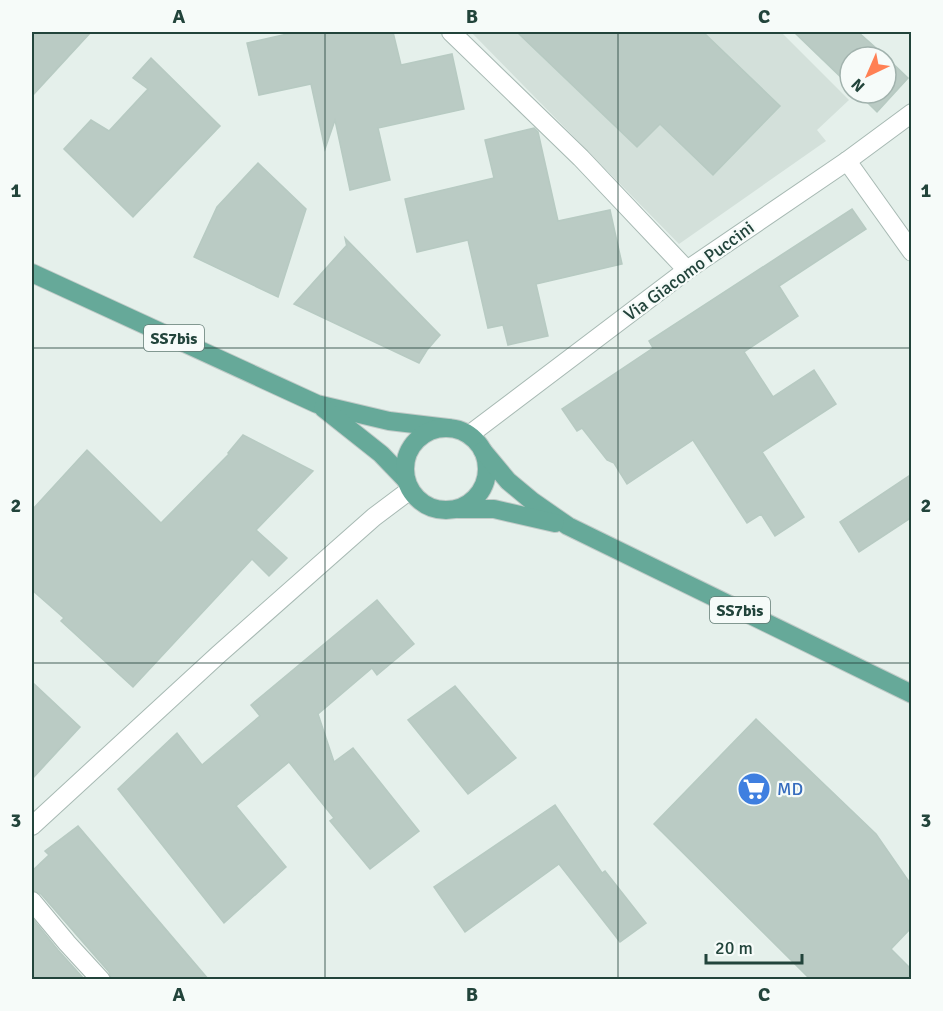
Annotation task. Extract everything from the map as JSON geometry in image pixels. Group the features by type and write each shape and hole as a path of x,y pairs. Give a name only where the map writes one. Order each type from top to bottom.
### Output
{"main road":[{"name":"SS7bis","path":"32,273 317,404 389,421 448,428 469,435 508,480 532,501 568,526 912,694"},
{"name":"SS7bis","path":"317,404 381,454 419,500 430,506 442,510 494,509 568,526"},
{"path":"408,485 405,469 410,448 417,439 436,429 448,428"},
{"path":"455,509 467,504 483,486 486,474 483,451"}],"street":[{"path":"451,32 581,158 687,270"},
{"name":"Via Giacomo Puccini","path":"469,435 687,270 847,162 912,113"},
{"path":"847,162 912,252"},
{"path":"32,826 227,646 408,485"},
{"path":"32,901 101,980"}],"shaded area":[{"path":"471,32 781,32 838,89 838,105 844,105 817,130 826,141 679,244"}],"building":[{"path":"32,32 91,32 32,96"},
{"path":"296,32 393,32 401,65 452,54 464,109 378,128 390,180 350,190 335,120 325,149 311,84 259,95 247,43"},
{"path":"517,32 703,32 780,106 713,175 660,124 637,147"},
{"path":"794,32 858,32 873,45 838,45 838,74"},
{"path":"151,58 220,126 133,217 64,149 91,120 109,131 148,89 133,78"},
{"path":"898,68 908,78 898,89"},
{"path":"870,105 883,105 877,112"},
{"path":"534,128 538,132 558,221 610,210 622,264 536,284 548,336 508,345 503,325 488,328 468,240 417,252 405,199 494,178 485,140"},
{"path":"258,163 306,209 278,297 194,257 217,207"},
{"path":"852,209 866,229 779,286 798,316 744,352 773,397 814,370 836,404 762,452 804,517 775,536 761,514 747,523 693,440 627,484 614,463 607,460 582,428 577,431 562,409 653,348 649,341"},
{"path":"345,238 440,335 419,363 294,304 347,247"},
{"path":"243,435 313,471 256,530 287,558 269,576 252,559 133,687 61,621 64,618 32,590 32,510 87,450 161,523 229,454"},
{"path":"912,474 912,517 859,552 840,522"},
{"path":"377,600 414,644 377,675 372,668 318,714 334,762 353,748 419,831 370,869 330,821 334,818 289,762 236,806 286,867 224,923 118,789 177,733 202,765 260,716 251,705"},
{"path":"32,682 80,727 32,779"},
{"path":"455,686 516,758 468,794 408,720"},
{"path":"756,719 876,834 912,886 912,927 891,949 912,970 912,980 811,980 654,824"},
{"path":"555,805 602,873 605,871 646,923 620,942 559,864 465,932 434,887"},
{"path":"78,826 209,980 112,980 109,972 41,894 32,890 32,871 49,855 45,851"},
{"path":"32,918 58,950 85,980 32,980"}],"place":[{"name":"MD","path":"754,789"}]}
